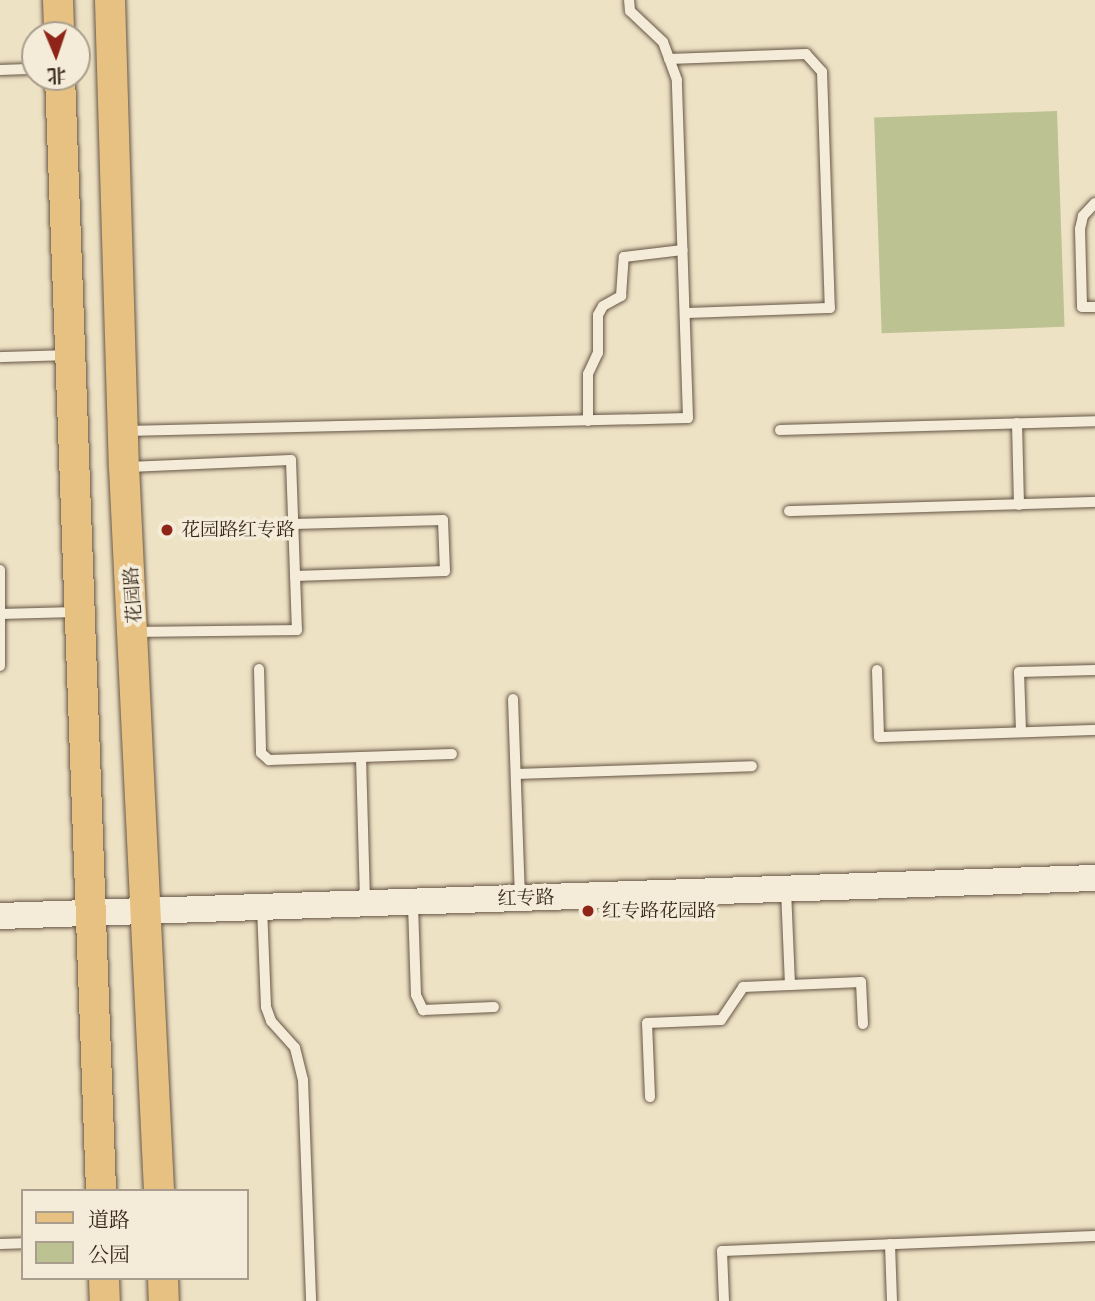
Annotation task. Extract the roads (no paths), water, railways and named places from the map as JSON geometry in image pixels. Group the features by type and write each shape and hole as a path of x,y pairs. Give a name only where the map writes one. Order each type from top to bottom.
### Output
{"main road":[{"path":"58,0 59,21"},
{"name":"花园路","path":"110,0 124,467 135,632 159,1189"},
{"path":"61,91 101,1189"},
{"path":"104,1280 105,1301"},
{"path":"163,1280 164,1301"}],"street":[{"name":"红专路","path":"0,916 1095,878"}],"lane":[{"path":"124,431 688,418 677,80 663,42 629,11 629,0"},
{"path":"669,59 806,54 822,72 830,308 685,313"},
{"path":"0,70 21,69"},
{"path":"1095,203 1080,229 1082,307 1095,307"},
{"path":"588,421 588,374 598,353 598,315 603,306 621,296 624,257 683,250"},
{"path":"0,357 70,355"},
{"path":"780,430 1095,421"},
{"path":"1017,423 1019,505"},
{"path":"124,467 291,460 297,631 135,632"},
{"path":"789,511 1095,502"},
{"path":"293,524 443,520 445,572 295,576"},
{"path":"0,570 0,666"},
{"path":"1,614 80,611"},
{"path":"259,669 261,753 269,760 452,754"},
{"path":"877,670 879,737 1095,730"},
{"path":"1021,732 1019,672 1095,670"},
{"path":"513,699 520,898"},
{"path":"361,757 365,903"},
{"path":"516,774 752,766"},
{"path":"786,889 790,985"},
{"path":"412,902 416,995 423,1010 494,1007"},
{"path":"262,907 266,1007 271,1021 295,1048 303,1080 311,1301"},
{"path":"650,1097 647,1023 721,1020 743,987 861,982 863,1024"},
{"path":"724,1301 722,1251 1095,1237"},
{"path":"0,1244 21,1243"},
{"path":"890,1244 892,1301"}],"place":[{"name":"花园路红专路","path":"167,530"},
{"name":"红专路花园路","path":"588,911"}]}
